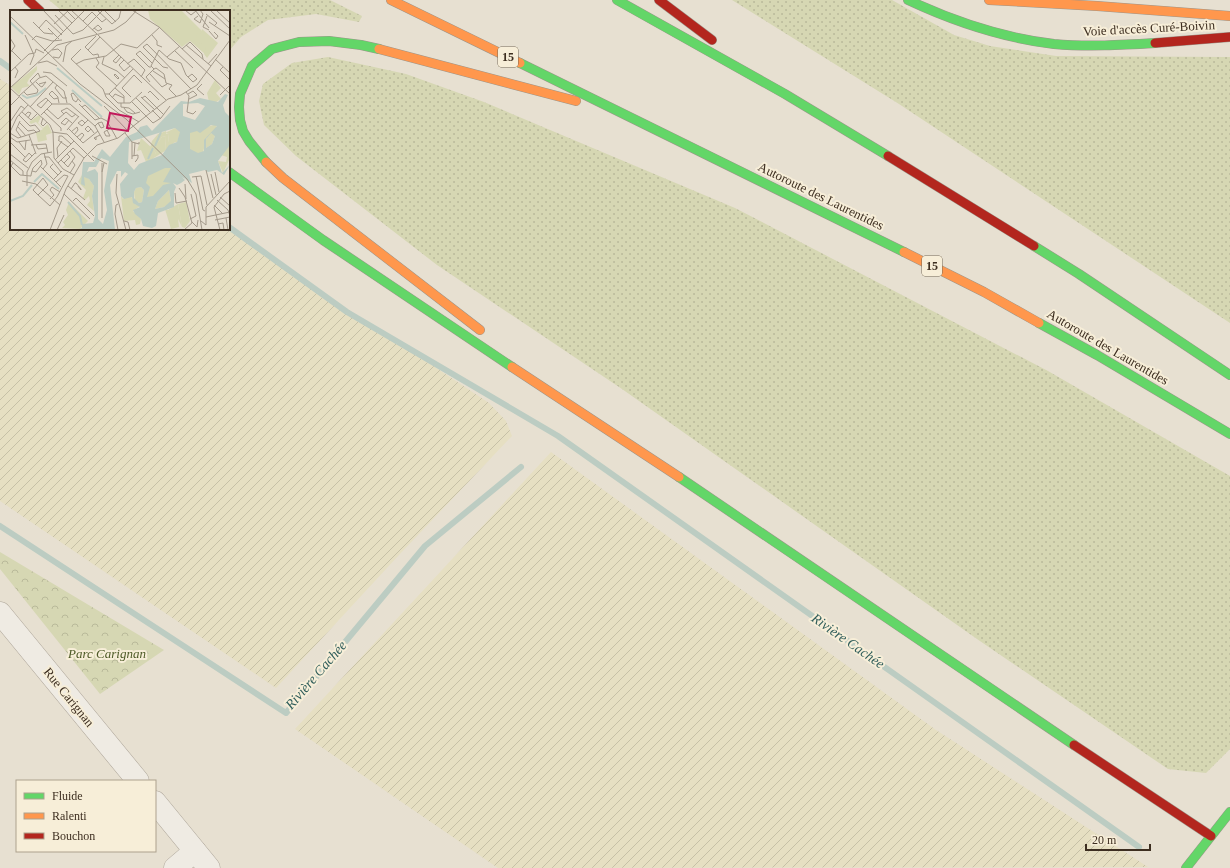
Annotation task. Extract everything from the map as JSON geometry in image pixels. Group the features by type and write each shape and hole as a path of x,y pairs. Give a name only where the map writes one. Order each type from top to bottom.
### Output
{"main road":[{"path":"28,0 39,10"},
{"name":"Autoroute des Laurentides","path":"391,0 875,236 984,292 1097,355 1230,434"},
{"path":"616,0 785,94 1037,247 1230,375"},
{"path":"659,0 785,94"},
{"name":"Voie d'accès Curé-Boivin","path":"908,0 962,24 1030,40 1105,46 1230,37"},
{"name":"Voie d'accès Curé-Boivin","path":"989,0 1230,16"},
{"path":"486,335 283,178 261,158 243,133 238,112 242,87 247,74 262,55 274,48 302,41 336,40 378,47 624,114"},
{"path":"230,173 258,194 441,320 609,430 1112,771 1211,836"},
{"path":"523,364 609,430"},
{"path":"1186,868 1230,812"}],"street":[{"name":"Rue Carignan","path":"0,613 137,780"},
{"path":"156,803 210,868"},
{"path":"175,868 196,851"}],"shaded area":[{"path":"0,79 10,85 10,230 229,230 489,403 506,421 512,436 276,688 0,501"},
{"path":"551,452 936,730 1148,867 498,868 295,729"}],"green space":[{"path":"49,0 330,0 362,16 359,22 316,14 268,20 241,37 230,50 230,10 61,10"},
{"path":"732,0 892,0 954,35 990,46 1056,56 1230,57 1230,323 899,104"},
{"path":"328,57 406,74 484,102 735,208 1048,371 1230,476 1230,749 1206,773 1168,769 977,639 622,389 437,265 296,156 264,125 259,101 263,84 292,63"},
{"name":"Parc Carignan","path":"0,552 164,650 100,694 0,569"}],"waterway":[{"path":"0,61 10,68"},
{"name":"Rivière Cachée","path":"230,228 347,312 558,436 1139,847"},
{"name":"Rivière Cachée","path":"0,526 286,713 425,546 521,467"}],"traffic: fast":[{"path":"617,0 785,94 888,156"},
{"path":"908,0 961,22 1016,38 1054,44 1079,45 1155,43"},
{"path":"266,162 249,141 243,131 240,120 240,94 252,66 272,49 299,42 329,41 379,49"},
{"path":"520,63 904,252"},
{"path":"230,173 323,240 512,367"},
{"path":"1034,246 1079,274 1230,375"},
{"path":"1039,323 1097,355 1230,434"},
{"path":"679,477 1074,745"},
{"path":"1186,868 1230,812"}],"traffic: slow":[{"path":"391,0 520,63"},
{"path":"989,0 1230,16"},
{"path":"379,49 576,101"},
{"path":"266,162 283,178 480,330"},
{"path":"904,252 984,292 1039,323"},
{"path":"512,367 679,477"}],"traffic: jam":[{"path":"28,0 39,10"},
{"path":"659,0 712,40"},
{"path":"1155,43 1230,37"},
{"path":"888,156 1034,246"},
{"path":"1074,745 1211,836"}]}
